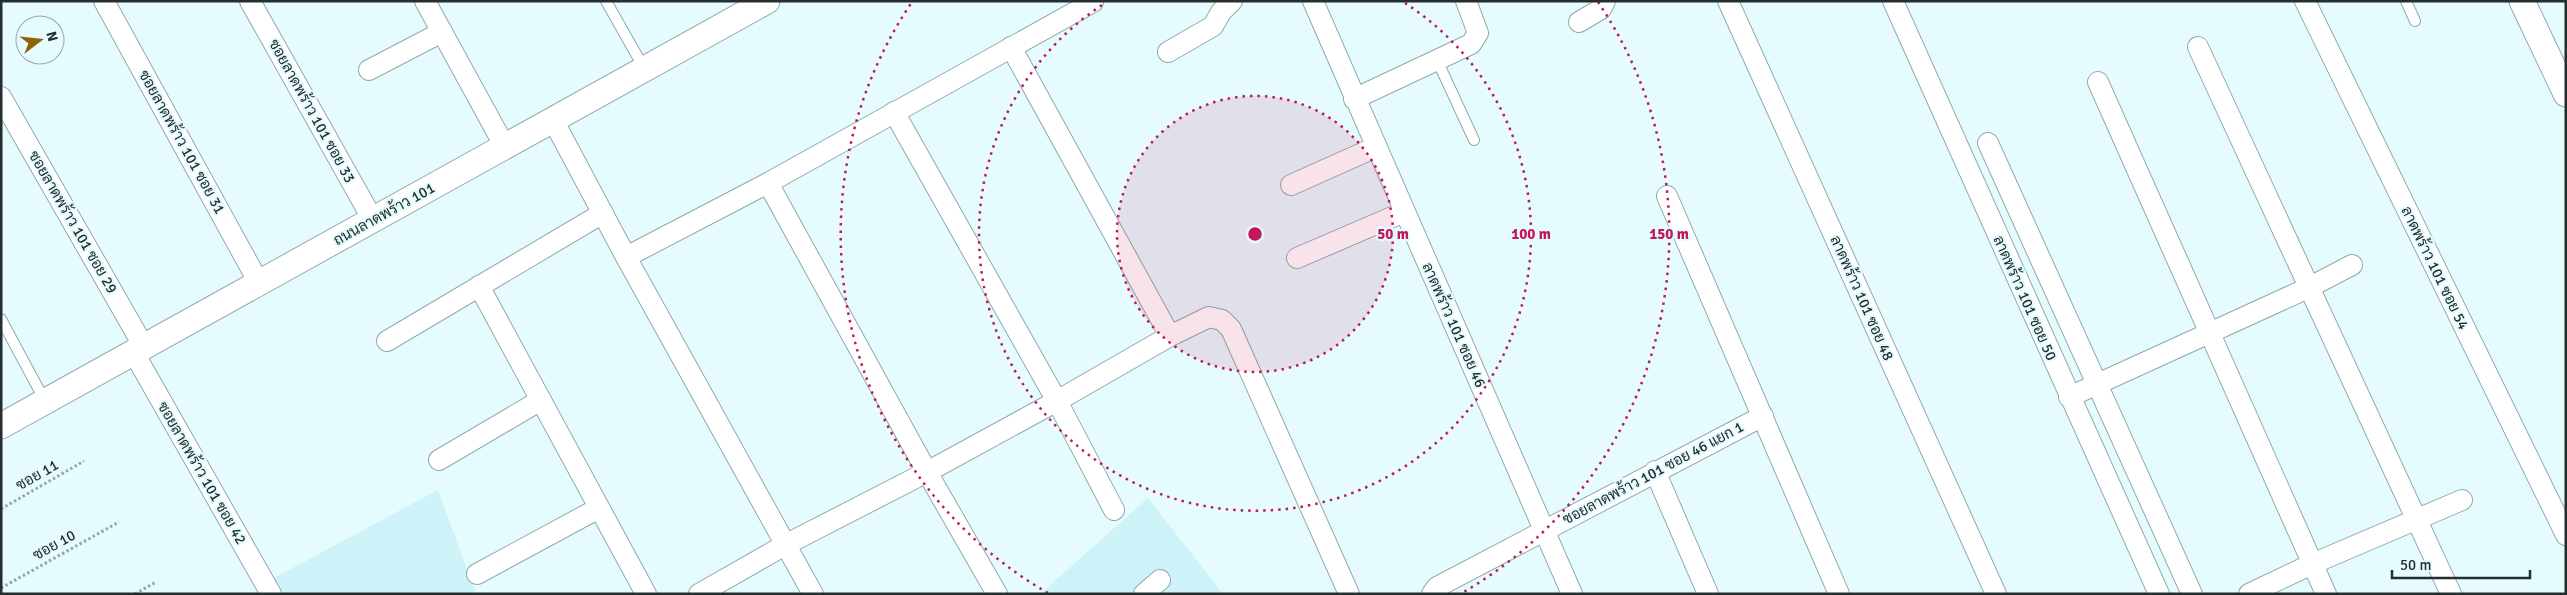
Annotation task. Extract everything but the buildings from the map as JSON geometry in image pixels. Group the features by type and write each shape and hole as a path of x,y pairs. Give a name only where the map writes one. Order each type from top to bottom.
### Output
{"street":[{"name":"ซอยลาดพร้าว 101 ซอย 31","path":"104,1 259,283"},
{"name":"ซอยลาดพร้าว 101 ซอย 33","path":"250,1 373,220"},
{"path":"425,1 504,147"},
{"name":"ถนนลาดพร้าว 101","path":"1,426 767,1"},
{"path":"1168,52 1213,26 1221,12 1232,1"},
{"name":"ลาดพร้าว 101 ซอย 46","path":"1313,1 1572,594"},
{"path":"1354,98 1471,44 1478,33 1466,1"},
{"path":"1579,22 1601,9 1606,1"},
{"name":"ลาดพร้าว 101 ซอย 48","path":"1728,1 1996,594"},
{"name":"ลาดพร้าว 101 ซอย 50","path":"1893,1 2069,398 2159,594"},
{"name":"ลาดพร้าว 101 ซอย 54","path":"2305,1 2566,534"},
{"path":"2522,1 2566,94"},
{"path":"626,257 768,182 1093,2"},
{"path":"369,70 442,32"},
{"path":"1011,47 1170,336"},
{"path":"2198,47 2451,594"},
{"path":"2098,82 2326,594"},
{"name":"ซอยลาดพร้าว 101 ซอย 29","path":"1,97 139,350"},
{"path":"894,112 1057,401 1114,510"},
{"path":"553,120 626,257 813,594"},
{"path":"1988,143 2099,383 2192,594"},
{"path":"1291,184 1376,147"},
{"path":"768,182 927,472 998,594"},
{"path":"1667,196 1839,594"},
{"path":"1297,258 1404,212"},
{"path":"387,341 603,213"},
{"path":"2069,398 2308,288 2352,264"},
{"path":"479,286 646,594"},
{"path":"699,594 785,544 927,472 1057,401 1170,336 1208,317 1222,320 1232,329 1349,594"},
{"name":"ซอยลาดพร้าว 101 ซอย 42","path":"139,350 271,594"},
{"path":"439,460 541,400"},
{"name":"ซอยลาดพร้าว 101 ซอย 46 แยก 1","path":"1432,594 1437,587 1763,416"},
{"path":"1655,471 1708,594"},
{"path":"2249,594 2312,564 2462,500"},
{"path":"477,574 599,508"},
{"path":"1144,594 1160,580"}],"lane":[{"path":"606,1 645,69"},
{"path":"2406,1 2415,21"},
{"path":"1437,60 1474,140"},
{"path":"1,320 45,402"}],"path":[{"name":"ซอย 11","path":"1,509 84,461"},
{"name":"ซอย 10","path":"1,588 119,522"},
{"path":"135,594 156,582"}],"shaded area":[{"path":"438,490 476,594 283,594 274,578"},
{"path":"1148,498 1223,594 1040,594"}]}
